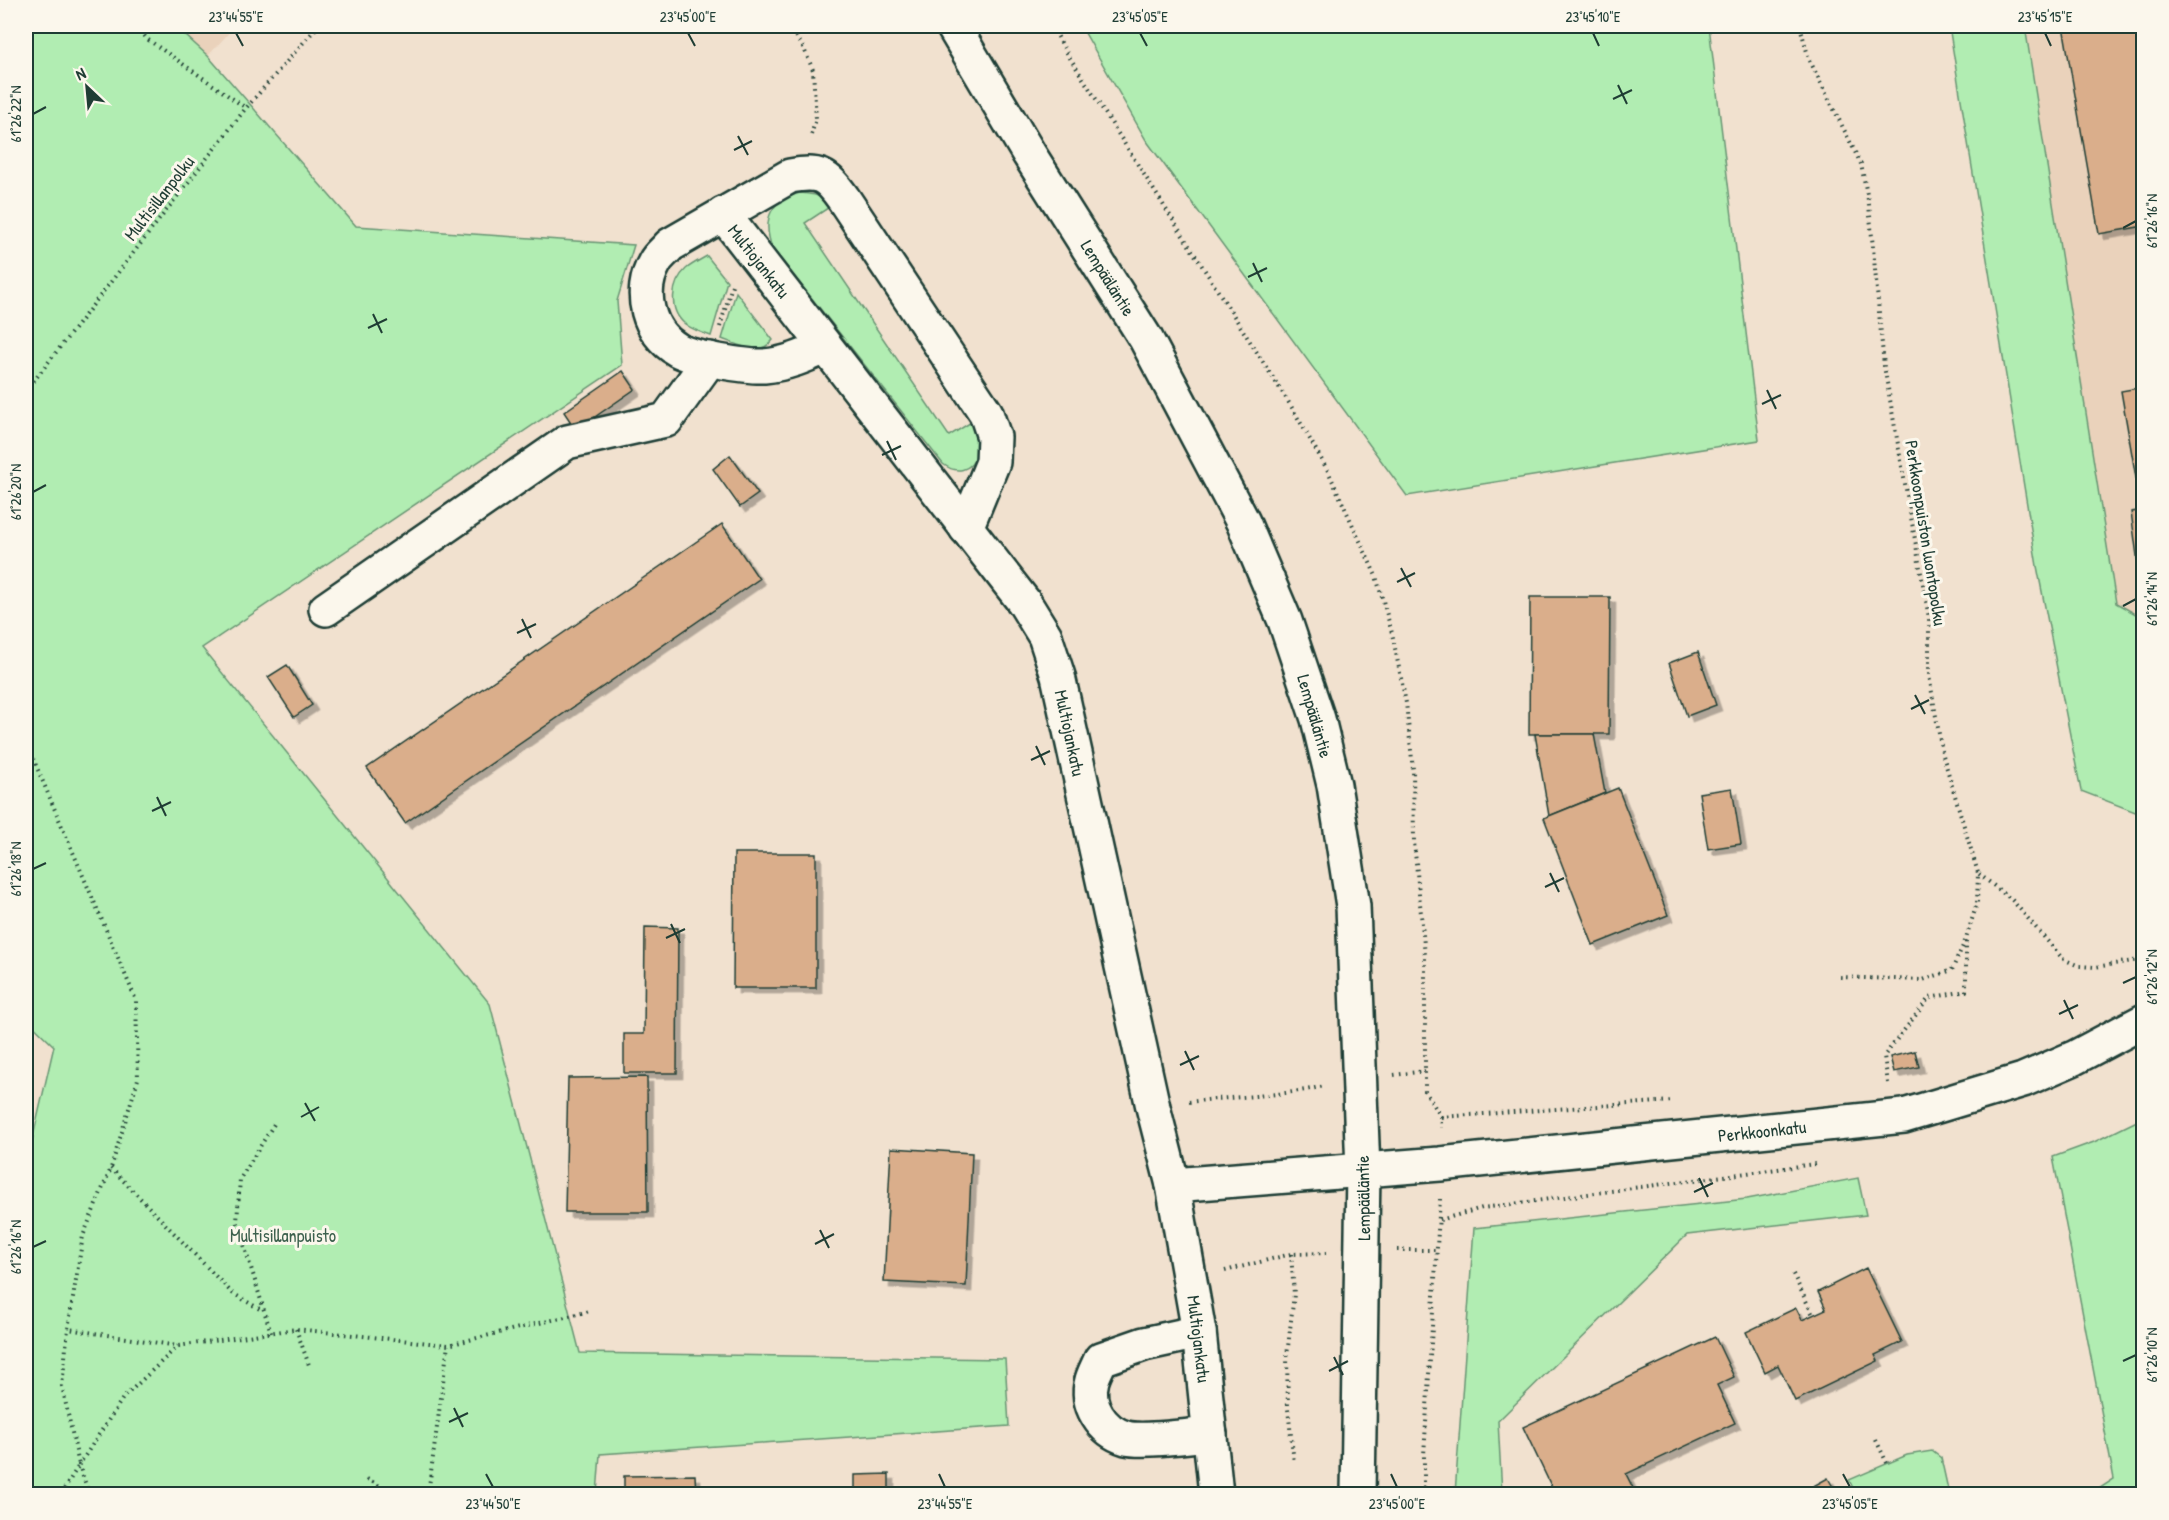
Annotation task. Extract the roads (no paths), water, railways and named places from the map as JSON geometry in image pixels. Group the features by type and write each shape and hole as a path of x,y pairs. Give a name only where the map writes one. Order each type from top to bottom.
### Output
{"street":[{"name":"Lempääläntie","path":"953,26 1029,154 1146,339 1243,522 1285,621 1318,719 1334,785 1353,906 1363,1171 1358,1494"},
{"path":"723,214 790,176 812,172 827,178 837,190 986,413 994,437 993,462 966,528"},
{"name":"Multiojankatu","path":"825,346 797,360 762,366 710,359 680,351 664,340 651,322 645,298 649,276 656,261 670,245 723,214 1024,602 1045,636 1058,676 1173,1185 1199,1332 1216,1494"},
{"path":"326,609 567,442 666,420 710,359"},
{"name":"Perkkoonkatu","path":"1363,1171 1612,1148 1904,1116 2024,1080 2074,1058 2144,1021"},
{"path":"1173,1185 1363,1171"},
{"path":"1199,1332 1144,1344 1101,1359 1091,1382 1091,1400 1096,1415 1108,1429 1127,1438 1210,1434"}],"park label":[{"name":"Multisillanpuisto","path":"283,1235"}]}
